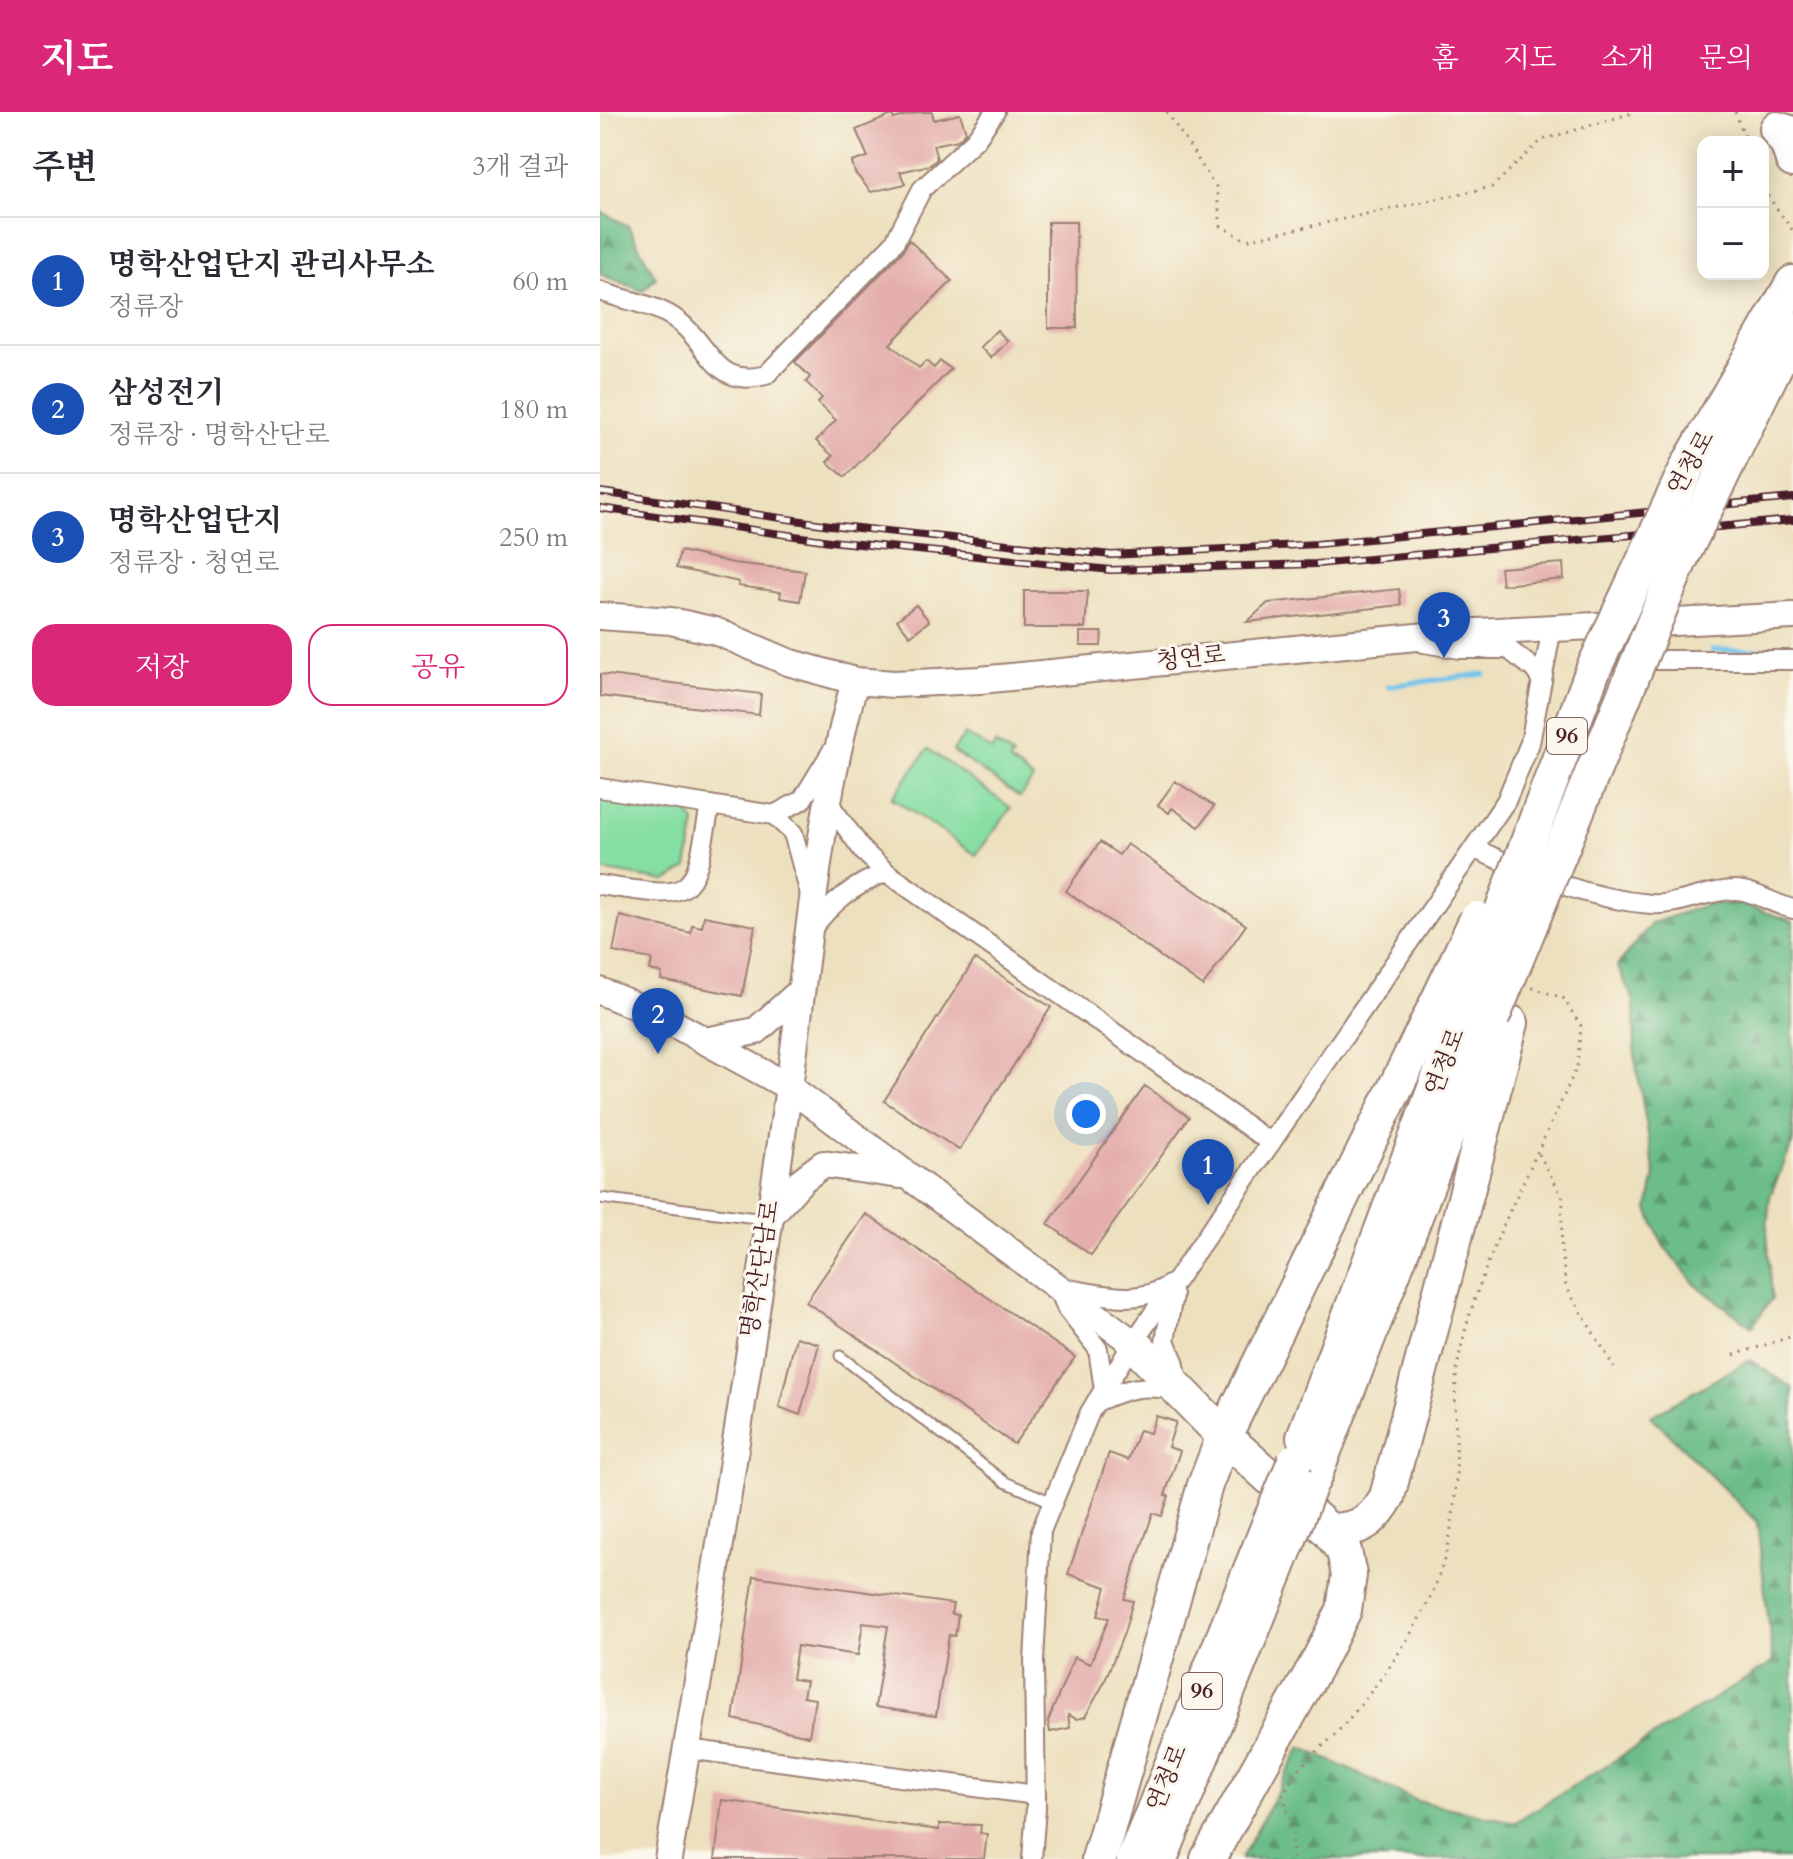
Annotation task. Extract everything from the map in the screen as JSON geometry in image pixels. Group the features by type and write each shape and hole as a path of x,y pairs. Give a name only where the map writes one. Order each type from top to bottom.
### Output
{"highway":[{"path":"1771,129 1788,144 1793,160"},
{"name":"연청로","path":"1160,1859 1280,1530 1476,1014 1504,901 1593,670 1688,466 1792,281"},
{"name":"연청로","path":"1476,1014 1525,939 1679,562 1793,329"},
{"path":"1099,1859 1208,1479 1224,1436 1260,1366 1476,1014"},
{"path":"1329,1531 1364,1526 1376,1517 1387,1497 1476,1014"},
{"path":"1133,1343 1224,1436 1329,1531 1344,1551 1349,1575 1344,1610 1208,1859"},
{"path":"1180,1391 1216,1393 1239,1385 1260,1366"},
{"path":"1180,1391 1202,1426 1208,1479"},
{"name":"연청로","path":"1134,1859 1280,1530"}],"street":[{"path":"600,291 658,310 678,321 727,375 740,379 766,375 894,243 922,189 975,140 995,112"},
{"name":"청연로","path":"600,616 671,621 715,631 788,662 855,681 894,684 980,680 1397,639 1793,616"},
{"path":"1032,1859 1036,1795 1033,1692 1039,1561 1041,1531 1052,1502 1100,1396 1133,1343 1506,801 1530,743 1552,628"},
{"path":"1397,639 1460,649 1508,649 1534,669 1542,681"},
{"path":"1639,660 1793,660"},
{"name":"명학산단남로","path":"668,1859 789,1087 811,900 830,805 838,741 855,681"},
{"path":"774,815 802,800 838,741"},
{"path":"600,788 774,815 793,833 811,900"},
{"path":"600,885 663,895 681,892 693,883 699,869 710,805"},
{"path":"830,805 864,852 886,872 1271,1143"},
{"path":"1475,849 1555,885 1603,898 1682,903 1705,894 1737,889 1793,909"},
{"path":"807,935 834,901 857,884 886,872"},
{"path":"604,991 789,1087 1133,1343"},
{"path":"705,1041 756,1031 801,991"},
{"path":"767,1219 802,1180 823,1164 907,1176"},
{"path":"1058,1288 1121,1298 1151,1297 1176,1280"},
{"path":"1100,1396 1147,1385 1180,1391 1174,1361 1165,1341 1176,1280"},
{"path":"1058,1288 1067,1309 1098,1349 1100,1396"},
{"path":"687,1749 1036,1795"}],"lane":[{"path":"600,1198 767,1219"},
{"path":"840,1356 1005,1482 1052,1502"}],"path":[{"path":"1167,112 1216,187 1221,226 1246,240 1492,187 1542,140 1636,112"},
{"path":"1735,112 1771,129"},
{"path":"1769,197 1793,231"},
{"path":"1292,1859 1293,1832 1283,1795 1285,1790 1302,1762 1328,1743 1373,1688 1435,1586 1456,1482 1459,1356 1476,1293 1577,1066 1581,1026 1563,998 1521,985"},
{"path":"1539,1154 1563,1198 1561,1248 1566,1287 1614,1367"},
{"path":"1734,1355 1793,1336"}],"green space":[{"path":"600,211 628,226 656,278 643,291 600,274"},
{"path":"965,734 992,750 995,744 1013,756 1009,761 1033,779 1020,797 953,751"},
{"path":"928,749 1011,808 976,855 892,798"},
{"path":"600,796 685,809 695,822 687,868 666,881 600,870"},
{"path":"1736,903 1793,921 1793,1142 1770,1196 1767,1230 1772,1298 1752,1327 1695,1284 1663,1245 1648,1210 1655,1175 1635,1059 1634,1001 1617,966 1652,923 1708,904"},
{"path":"1750,1360 1793,1388 1793,1859 1241,1859 1301,1747 1417,1801 1515,1822 1773,1662 1757,1522 1651,1416"}],"building":[{"path":"932,112 934,120 960,114 966,132 958,140 933,145 937,159 930,165 900,172 905,184 871,192 855,173 852,162 868,157 856,130 892,115 894,119"},
{"path":"1048,222 1076,222 1077,328 1048,328"},
{"path":"909,240 952,281 890,344 919,368 926,361 934,368 940,361 951,369 845,477 827,462 833,456 816,441 836,420 818,403 822,398 806,382 810,377 795,362 903,251"},
{"path":"997,330 1008,341 991,358 980,347"},
{"path":"680,551 733,563 805,571 800,601 780,598 781,592 738,586 739,582 676,568"},
{"path":"1563,563 1564,579 1502,585 1500,568"},
{"path":"1399,589 1401,605 1247,622 1268,603"},
{"path":"1024,591 1088,591 1085,628 1024,628"},
{"path":"916,605 929,621 910,636 897,620"},
{"path":"1080,632 1102,632 1101,646 1080,646"},
{"path":"600,674 761,694 759,715 600,696"},
{"path":"1175,781 1214,806 1199,827 1172,808 1169,813 1158,805"},
{"path":"1100,842 1119,855 1127,844 1246,925 1203,986 1066,891"},
{"path":"620,916 691,933 692,925 702,927 704,916 755,926 742,996 661,980 662,973 650,970 652,959 613,952"},
{"path":"975,959 1051,1007 959,1150 884,1101"},
{"path":"1145,1086 1189,1117 1091,1255 1048,1224"},
{"path":"866,1214 1075,1357 1014,1444 806,1302"},
{"path":"796,1337 819,1344 800,1415 779,1407"},
{"path":"1156,1416 1176,1422 1168,1447 1180,1451 1165,1495 1169,1496 1162,1516 1153,1513 1124,1599 1133,1601 1124,1633 1104,1683 1085,1717 1077,1719 1068,1715 1070,1728 1050,1732 1048,1721 1074,1657 1090,1664 1109,1618 1098,1616 1106,1587 1068,1574 1109,1453 1128,1460 1139,1430 1150,1433"},
{"path":"754,1576 953,1604 951,1614 958,1615 955,1636 949,1635 936,1716 875,1707 888,1626 863,1623 858,1655 797,1646 792,1679 806,1681 803,1697 815,1699 809,1736 733,1719"},
{"path":"722,1800 939,1830 939,1824 981,1825 980,1833 987,1834 984,1859 715,1859"}],"waterway":[{"path":"1712,650 1793,650"},
{"path":"1388,686 1484,674"}],"railway":[{"path":"600,492 830,525 1111,555 1317,544 1793,498"},
{"path":"600,508 830,541 1111,570 1316,564 1793,520"}],"place":[{"name":"명학산업단지","path":"1444,658"},
{"name":"삼성전기","path":"658,1054"},
{"name":"명학산업단지 관리사무소","path":"1208,1205"}]}
